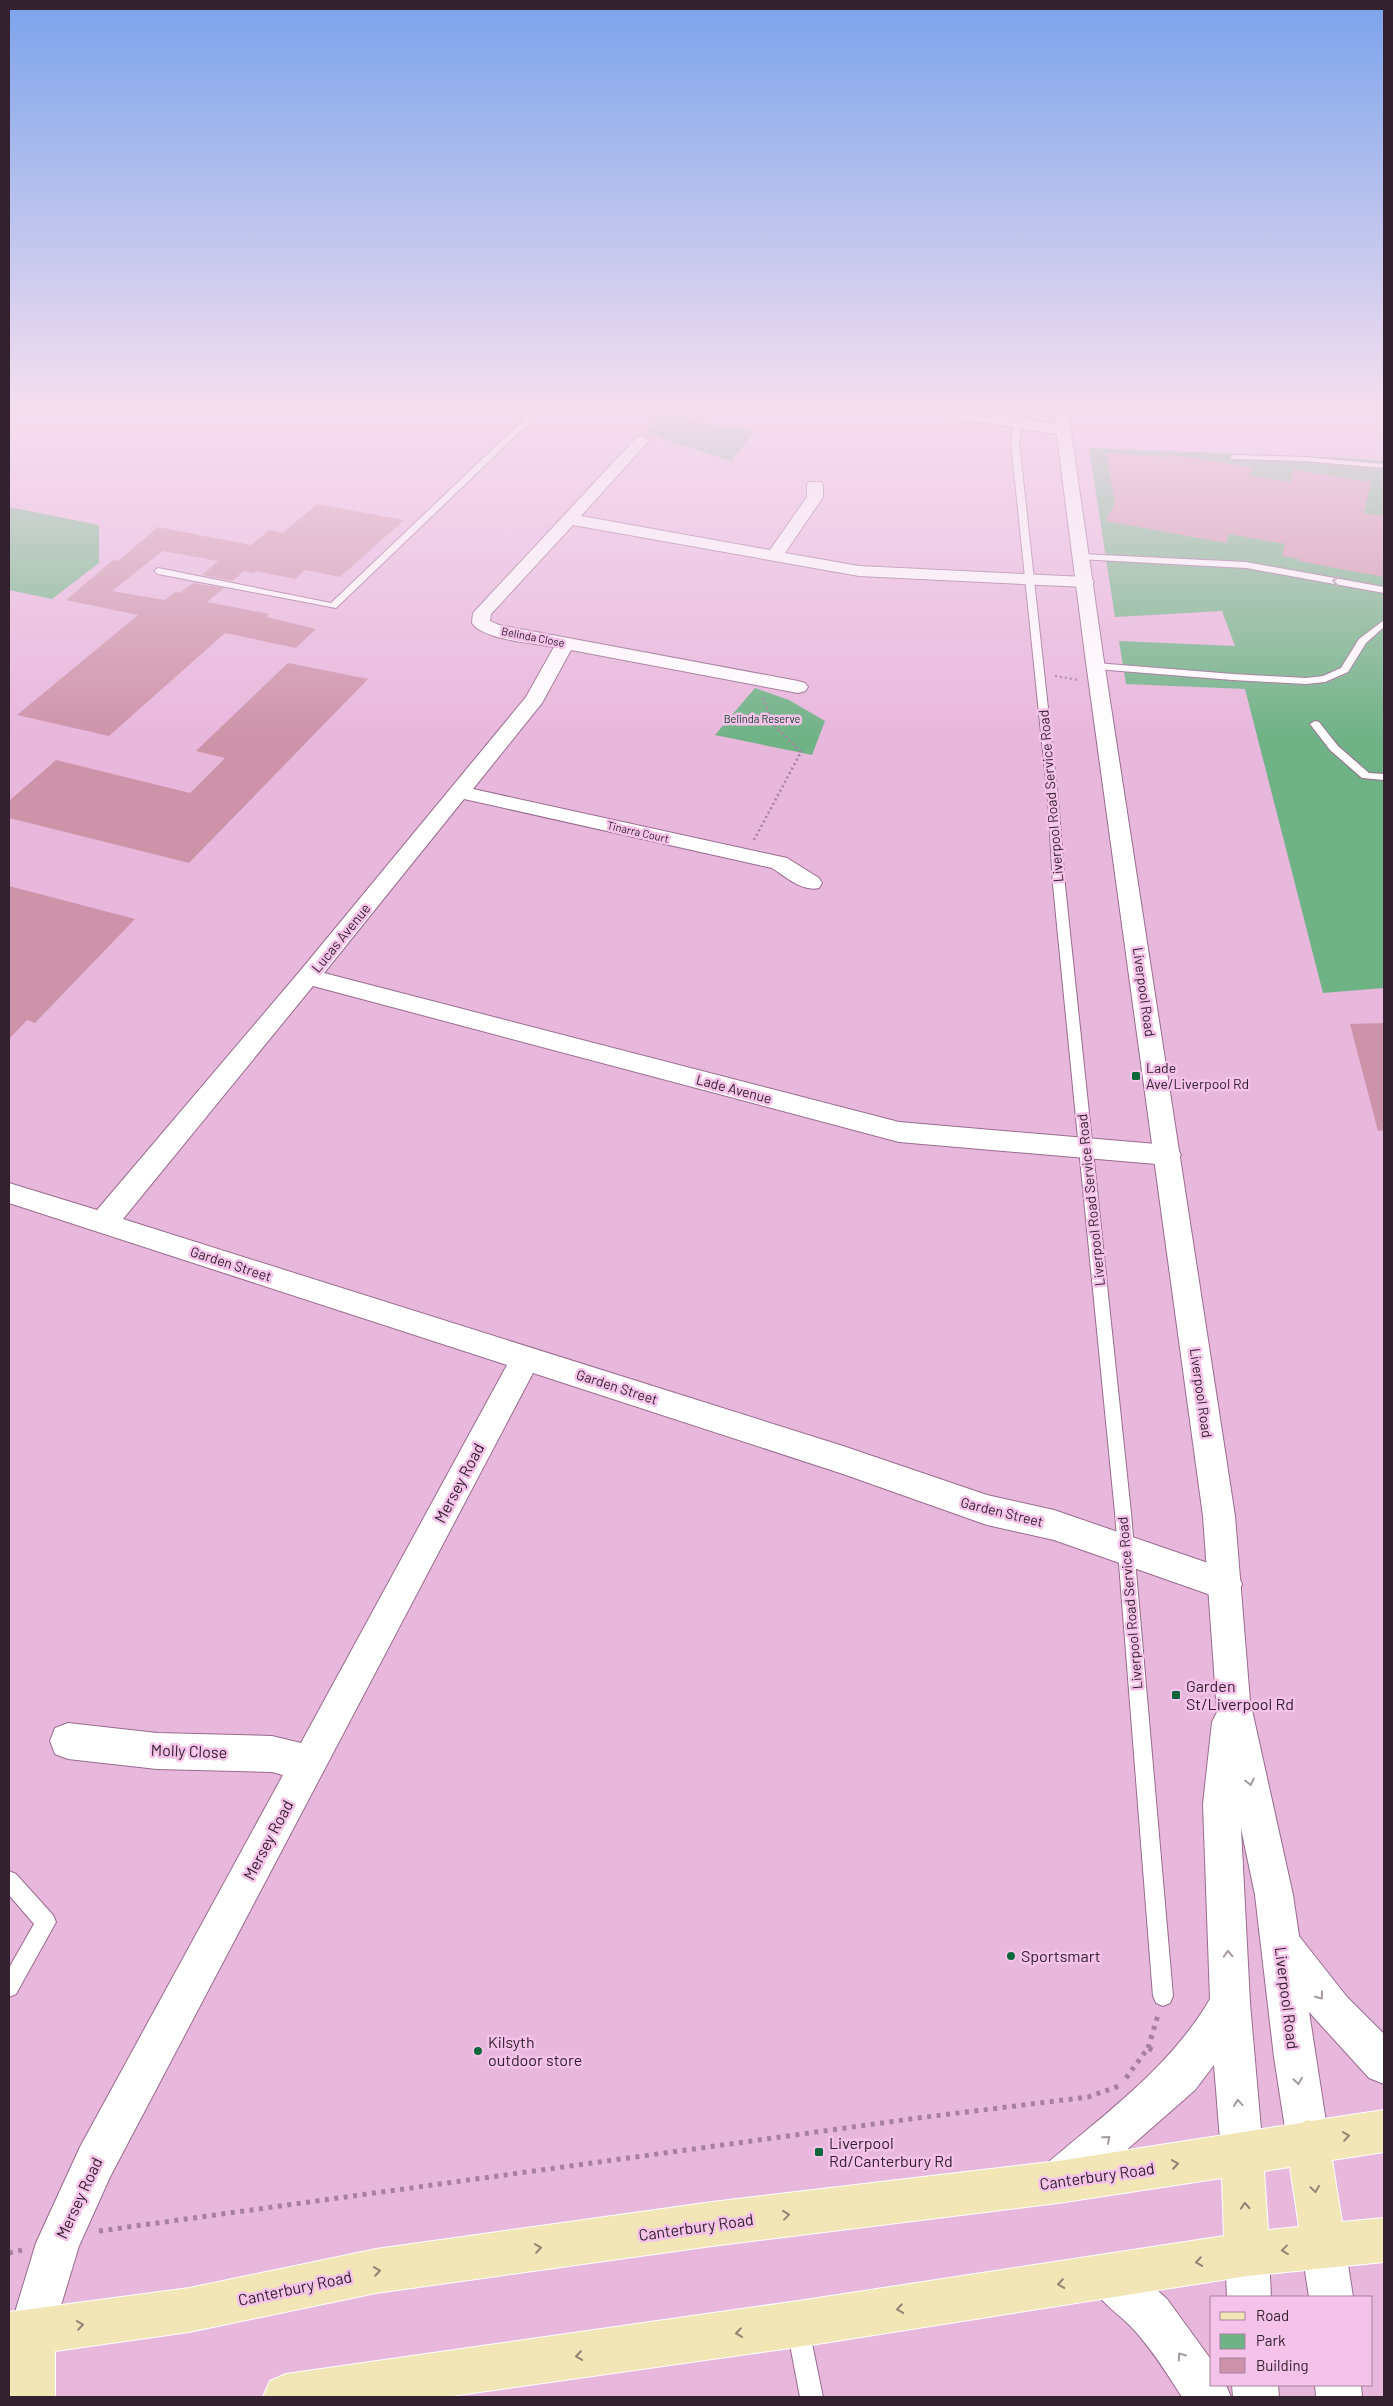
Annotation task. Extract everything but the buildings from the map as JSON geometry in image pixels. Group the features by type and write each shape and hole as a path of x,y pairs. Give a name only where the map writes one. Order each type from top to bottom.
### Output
{"main road":[{"name":"Canterbury Road","path":"20,2333 189,2310 376,2271 712,2224 1058,2182 1191,2162 1308,2141 1384,2131"},
{"name":"Liverpool Road","path":"1308,2141 1323,2245"},
{"name":"Liverpool Road","path":"1242,2152 1247,2254"},
{"path":"286,2397 798,2324 1247,2254 1384,2240"},
{"path":"20,2333 32,2397"}],"street":[{"name":"Belinda Close","path":"572,516 482,613 481,623 494,630 798,687"},
{"path":"774,556 802,516"},
{"name":"Liverpool Road","path":"1075,516 1219,1516 1232,1700 1274,1895 1308,2141"},
{"path":"569,519 866,572 1085,582"},
{"name":"Lucas Avenue","path":"103,1223 308,977 535,699 565,643"},
{"name":"Tinarra Court","path":"460,792 779,863 811,883"},
{"name":"Lade Avenue","path":"308,977 899,1132 1168,1155"},
{"name":"Garden Street","path":"9,1193 843,1460 987,1510 1054,1525 1224,1584"},
{"name":"Mersey Road","path":"20,2333 95,2162 526,1358"},
{"name":"Liverpool Road","path":"1232,1700 1221,1804 1230,2002 1242,2152"},
{"name":"Molly Close","path":"68,1741 157,1751 272,1754 309,1763"},
{"path":"1280,1943 1332,2011 1384,2063"},
{"path":"1058,2182 1180,2075 1209,2040 1230,2002"},
{"name":"Liverpool Road","path":"1323,2245 1331,2296"},
{"name":"Liverpool Road","path":"1247,2254 1249,2296"},
{"path":"1109,2277 1151,2315 1183,2357 1208,2397"}],"lane":[{"path":"158,572 333,606 427,516"},
{"name":"Liverpool Road Service Road","path":"1023,516 1050,770 1126,1550 1163,1996"},
{"path":"1081,557 1246,565 1384,590"},
{"path":"1096,666 1179,670 1232,677 1306,681 1325,680 1345,670 1362,641 1384,623"},
{"path":"1315,724 1334,748 1366,776 1382,777"},
{"path":"9,1881 46,1922 9,1988"},
{"path":"798,2324 812,2397"}],"path":[{"path":"745,856 801,752 774,725 763,698"},
{"path":"9,2252 58,2243 106,2229 277,2208 918,2118 1088,2097 1121,2085 1148,2048 1163,1996"},
{"path":"1148,2048 1160,2053 1180,2075"}],"green space":[{"path":"9,516 55,516 99,525 99,563 52,599 9,590"},
{"path":"1100,516 1384,516 1384,988 1323,993 1245,689 1126,684 1119,641 1235,646 1222,611 1115,617"},
{"name":"Belinda Reserve","path":"755,688 789,700 825,721 812,755 715,735"}],"place":[{"name":"Lade Ave/Liverpool Rd","path":"1136,1076"},
{"name":"Garden St/Liverpool Rd","path":"1176,1695"},
{"name":"Sportsmart","path":"1011,1956"},
{"name":"Kilsyth outdoor store","path":"478,2051"},
{"name":"Liverpool Rd/Canterbury Rd","path":"819,2152"}]}
